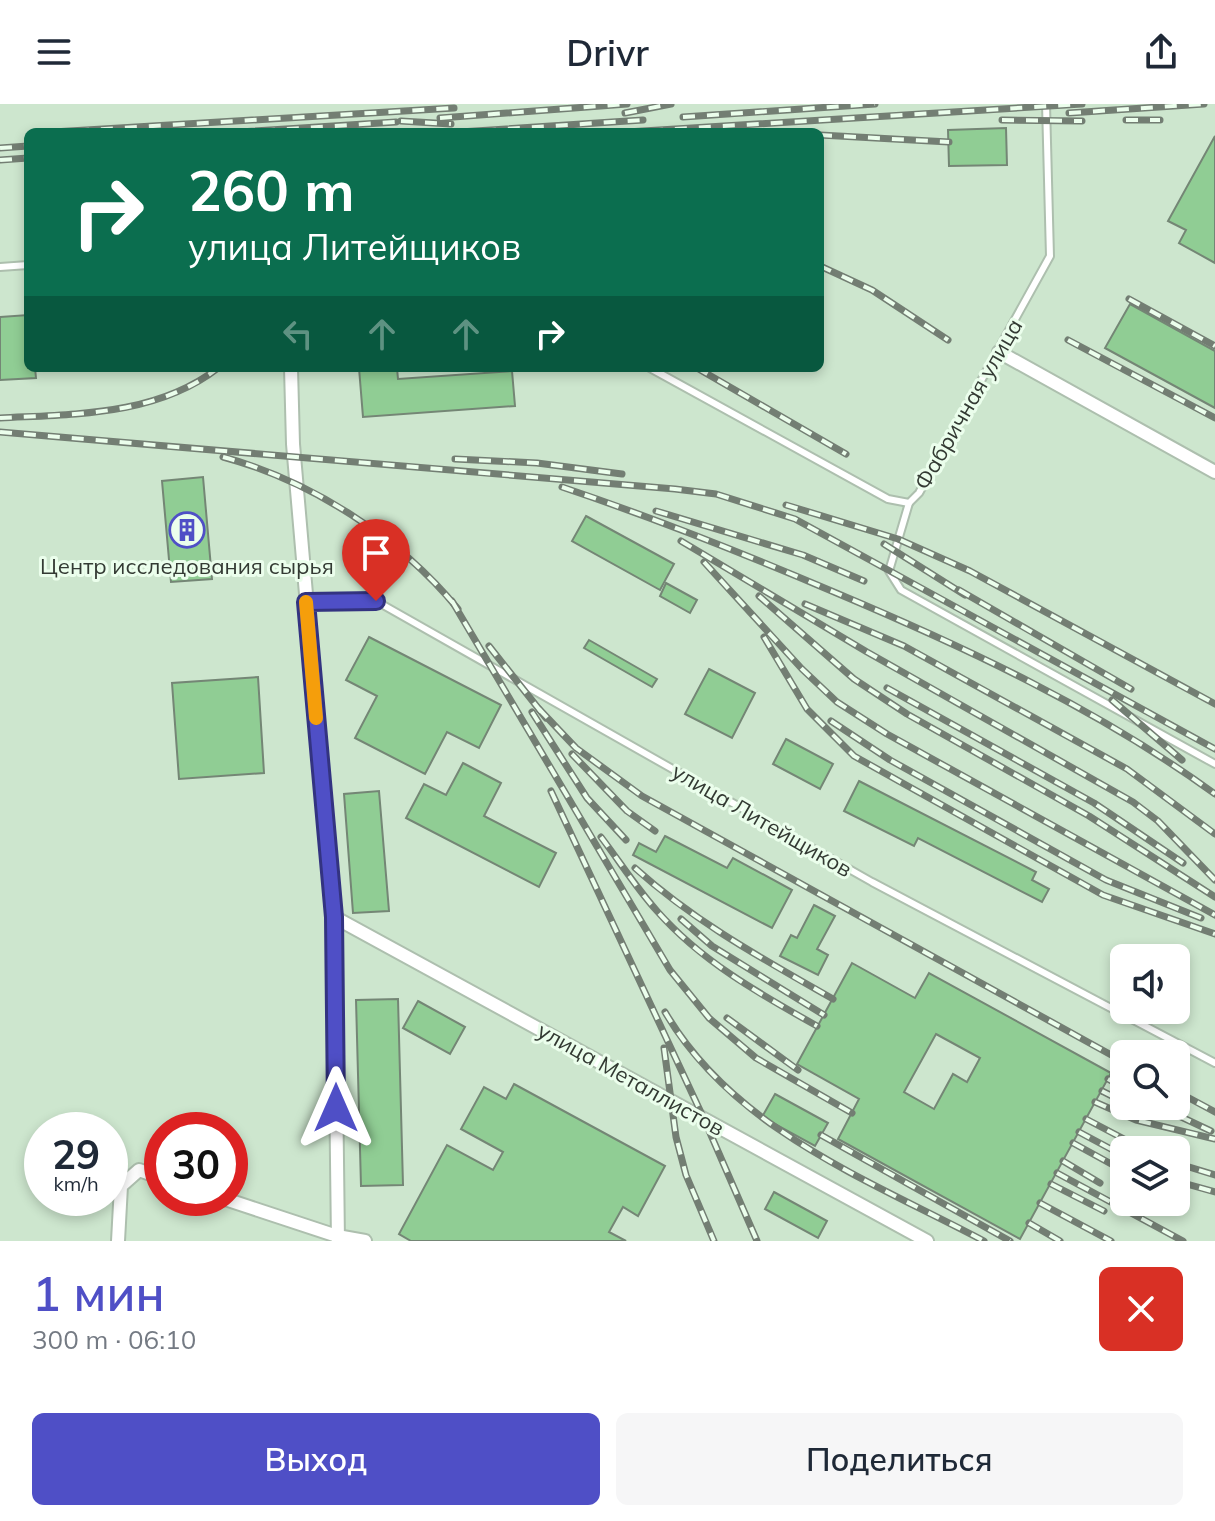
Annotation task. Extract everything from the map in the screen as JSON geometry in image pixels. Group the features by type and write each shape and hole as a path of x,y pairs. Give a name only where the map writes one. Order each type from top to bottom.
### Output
{"street":[{"path":"999,352 1215,472"},
{"path":"291,372 306,602 334,917 337,1238"},
{"name":"улица Металлистов","path":"334,917 927,1241"},
{"path":"118,1241 121,1186 139,1170 144,1172"},
{"path":"248,1207 337,1238 365,1241"}],"lane":[{"name":"Фабричная улица","path":"657,372 888,499 909,503 919,493 1050,256 1046,104"},
{"path":"0,267 24,265"},
{"path":"909,503 889,571 901,590 1215,764"},
{"name":"улица Литейщиков","path":"306,602 376,601 872,882 1215,1063"}],"shaded area":[{"path":"0,104 1215,104 1215,1241 0,1241"}],"building":[{"path":"1006,128 1007,165 949,166 948,130"},
{"path":"1215,136 1215,263 1179,243 1186,230 1168,221"},
{"path":"1130,304 1215,351 1215,408 1105,348"},
{"path":"24,315 24,372 35,372 36,378 0,380 0,317"},
{"path":"359,372 397,372 398,379 512,372 515,406 363,417"},
{"name":"Центр исследования сырья","path":"203,477 212,579 171,582 162,481"},
{"path":"586,516 674,564 660,590 572,541"},
{"path":"666,583 697,600 690,613 660,596"},
{"path":"369,637 501,705 479,748 447,732 425,774 355,738 377,696 346,680"},
{"path":"589,640 657,679 652,687 584,648"},
{"path":"709,669 755,693 732,738 685,714"},
{"path":"258,677 264,773 179,779 172,683"},
{"path":"786,739 833,764 820,789 773,764"},
{"path":"463,763 501,783 484,816 556,853 539,887 406,818 424,784 446,795"},
{"path":"859,781 1036,872 1032,880 1049,889 1042,902 918,838 914,846 844,811"},
{"path":"379,791 389,911 353,913 344,794"},
{"path":"665,836 727,868 733,858 792,890 772,928 633,855 639,843 656,852"},
{"path":"814,905 835,916 817,949 828,955 818,975 780,956 791,935 797,938"},
{"path":"852,963 915,998 929,973 1110,1072 1020,1239 838,1139 859,1099 797,1064","holes":["936,1034 980,1058 967,1082 953,1074 934,1109 904,1092"]},
{"path":"398,999 403,1185 361,1186 356,1000"},
{"path":"418,1001 465,1027 450,1054 403,1028"},
{"path":"514,1084 665,1166 638,1216 623,1207 609,1232 626,1241 411,1241 399,1234 447,1145 493,1170 503,1152 461,1129 484,1087 506,1099"},
{"path":"775,1094 828,1123 815,1146 762,1117"},
{"path":"774,1192 827,1221 818,1238 765,1209"}],"railway":[{"path":"440,118 627,104"},
{"path":"625,113 671,104"},
{"path":"683,117 875,104"},
{"path":"692,128 1082,104"},
{"path":"1069,113 1204,104"},
{"path":"120,128 454,108"},
{"path":"521,128 643,120"},
{"path":"1002,120 1082,121"},
{"path":"1126,120 1160,120"},
{"path":"401,121 451,124"},
{"path":"302,128 396,122"},
{"path":"824,135 949,142"},
{"path":"0,148 24,146"},
{"path":"0,160 24,158"},
{"path":"824,268 872,290 948,340"},
{"path":"1129,299 1215,346"},
{"path":"1068,340 1215,418"},
{"path":"0,418 114,410 168,396 212,372"},
{"path":"704,372 846,454"},
{"path":"0,432 716,494 795,519 1215,749"},
{"path":"223,457 289,481 352,515 409,559 458,609"},
{"path":"455,459 537,463 622,474"},
{"path":"562,487 767,564 982,658 1125,734 1215,794"},
{"path":"786,505 898,539 970,571 1215,704"},
{"path":"656,511 803,555 864,581"},
{"path":"681,541 867,652 1133,802 1158,821 1215,880"},
{"path":"884,544 965,595"},
{"path":"704,562 802,669 837,702 887,734 1215,915"},
{"path":"959,590 1131,689"},
{"path":"759,596 854,679 907,714 1089,816 1215,897"},
{"path":"452,601 670,970 709,1018 756,1058 852,1113"},
{"path":"805,604 904,646 1127,769 1215,834"},
{"path":"764,637 807,709 854,756 1103,895 1215,934"},
{"path":"489,646 546,718"},
{"path":"887,688 1094,803 1183,863"},
{"path":"1112,700 1182,760"},
{"path":"539,709 576,748 642,796 1110,1054"},
{"path":"532,712 587,798 626,840"},
{"path":"831,721 890,760 1106,880 1201,918"},
{"path":"572,754 627,811 655,831"},
{"path":"551,791 704,1119 757,1241"},
{"path":"601,837 650,903 693,946 753,989 817,1026"},
{"path":"635,868 706,923 833,999"},
{"path":"681,919 712,946 824,1015"},
{"path":"665,1012 694,1053 728,1089 766,1120 851,1173 984,1241"},
{"path":"727,1018 798,1070"},
{"path":"664,1048 676,1137 686,1175 714,1241"},
{"path":"1102,1091 1110,1095"},
{"path":"1190,1099 1215,1112"},
{"path":"1095,1102 1136,1120 1215,1139"},
{"path":"1086,1119 1118,1136"},
{"path":"1188,1120 1211,1131"},
{"path":"1079,1132 1110,1149"},
{"path":"821,1135 1010,1241"},
{"path":"1073,1143 1110,1163"},
{"path":"1063,1161 1100,1183"},
{"path":"1190,1167 1215,1175"},
{"path":"1057,1173 1183,1241"},
{"path":"1051,1184 1104,1211"},
{"path":"1190,1185 1215,1192"},
{"path":"1040,1203 1111,1241"},
{"path":"1029,1223 1060,1241"}],"slow traffic":[{"path":"306,602 316,718"}],"place":[{"name":"Центр исследования сырья","path":"187,530"}],"route":[{"path":"336,1108 334,917 306,602 376,601"}]}
